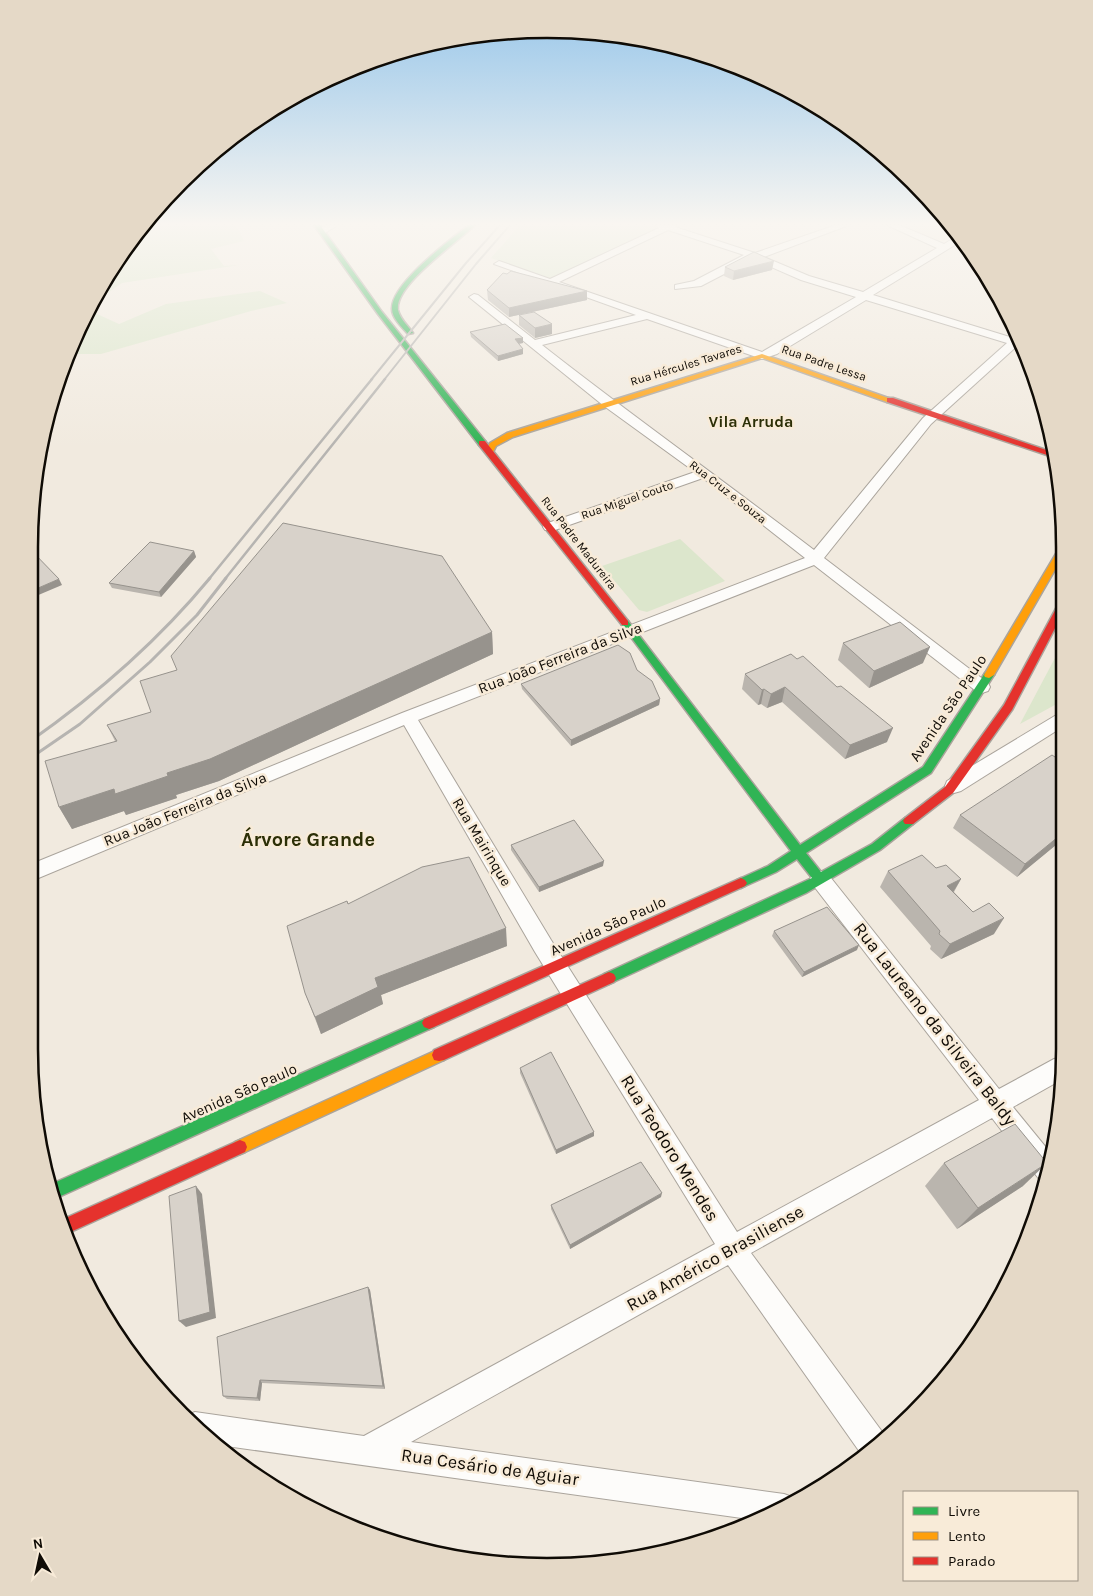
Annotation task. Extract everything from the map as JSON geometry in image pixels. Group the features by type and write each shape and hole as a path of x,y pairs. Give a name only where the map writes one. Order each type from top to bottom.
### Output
{"main road":[{"name":"Rua Padre Madureira","path":"371,299 631,631 782,832 820,878"},
{"path":"397,299 395,304 397,315 465,402"},
{"name":"Rua Hércules Tavares","path":"489,452 493,445 503,437 520,431 762,356"},
{"name":"Rua Padre Lessa","path":"762,356 1047,453"},
{"path":"494,431 504,433 520,431"},
{"name":"Avenida São Paulo","path":"58,1190 772,869 800,853 927,770 982,687 1056,561"},
{"path":"69,1225 802,890 876,847 949,790 1008,707 1056,618"}],"street":[{"name":"Rua Cruz e Souza","path":"477,299 608,403 705,473 982,687"},
{"name":"Rua Padre Lessa","path":"600,299 762,356"},
{"name":"Rua Hércules Tavares","path":"762,356 773,352 857,299"},
{"path":"875,299 1011,339"},
{"path":"534,344 647,316"},
{"name":"Rua João Ferreira da Silva","path":"38,870 408,717 814,559 934,414 1014,345"},
{"name":"Rua Miguel Couto","path":"550,527 705,473"},
{"name":"Rua Mairinque","path":"408,717 556,966"},
{"path":"949,790 1056,723"},
{"name":"Rua Laureano da Silveira Baldy","path":"820,878 1043,1163"},
{"name":"Rua Teodoro Mendes","path":"556,966 732,1248 870,1441"},
{"name":"Rua Américo Brasiliense","path":"368,1450 1055,1071"},
{"name":"Rua Cesário de Aguiar","path":"208,1429 770,1507"}],"green space":[{"path":"199,299 279,299 287,303 251,311 101,354 75,354 98,306 97,314 119,324 166,304"},
{"path":"680,539 725,581 647,612 639,610 602,566"},
{"path":"1056,656 1056,704 1020,724"}],"building":[{"path":"499,299 548,299 509,308"},
{"path":"534,312 552,324 535,328 519,315"},
{"path":"505,324 523,338 515,339 523,349 498,356 470,332"},
{"path":"283,523 442,556 492,632 210,759 167,773 168,776 115,794 114,789 59,807 45,761 117,741 107,725 151,712 140,681 177,670 171,656"},
{"path":"150,542 194,551 159,592 109,583"},
{"path":"38,557 59,579 38,588"},
{"path":"900,622 930,647 874,671 843,643"},
{"path":"618,645 630,653 637,670 652,681 660,699 571,740 521,684"},
{"path":"791,654 797,659 803,656 837,687 841,686 893,728 850,745 785,687 771,694 764,689 762,690 745,674"},
{"path":"1052,755 1056,758 1056,839 1025,864 960,815"},
{"path":"574,820 604,861 539,887 511,845"},
{"path":"922,855 936,868 946,865 961,879 947,886 973,912 989,903 1004,918 950,944 939,934 940,931 888,871"},
{"path":"469,857 506,928 375,978 378,987 315,1017 305,993 287,926 347,901 348,904 422,867"},
{"path":"827,907 859,945 804,972 774,931"},
{"path":"551,1052 594,1132 556,1150 520,1068"},
{"path":"1015,1124 1044,1159 1042,1167 978,1208 944,1163"},
{"path":"641,1162 662,1193 570,1245 551,1205"},
{"path":"196,1186 210,1312 179,1321 169,1196"},
{"path":"368,1287 383,1386 260,1380 257,1398 223,1396 217,1337"}],"railway":[{"path":"371,380 436,299"},
{"path":"384,380 448,299"},
{"path":"209,579 372,379"},
{"path":"225,579 385,379"},
{"path":"38,736 102,686 148,645 210,578"},
{"path":"38,753 80,724 150,662 197,615 226,578"}],"traffic: fast":[{"path":"370,299 482,443"},
{"path":"397,299 395,306 396,313 410,333"},
{"path":"625,623 782,832 820,879"},
{"path":"741,883 772,869 927,770 989,675"},
{"path":"609,978 802,889 876,847 909,821"},
{"path":"58,1190 429,1023"}],"traffic: slow":[{"path":"489,452 493,445 510,435 762,356 890,400"},
{"path":"989,675 1056,561"},
{"path":"240,1147 439,1055"}],"traffic: jam":[{"path":"890,400 1047,453"},
{"path":"482,443 625,623"},
{"path":"909,821 949,790 1008,707 1056,618"},
{"path":"429,1023 741,883"},
{"path":"439,1055 609,978"},
{"path":"69,1225 240,1147"}],"district":[{"name":"Vila Arruda","path":"751,421"},
{"name":"Árvore Grande","path":"308,839"}]}
